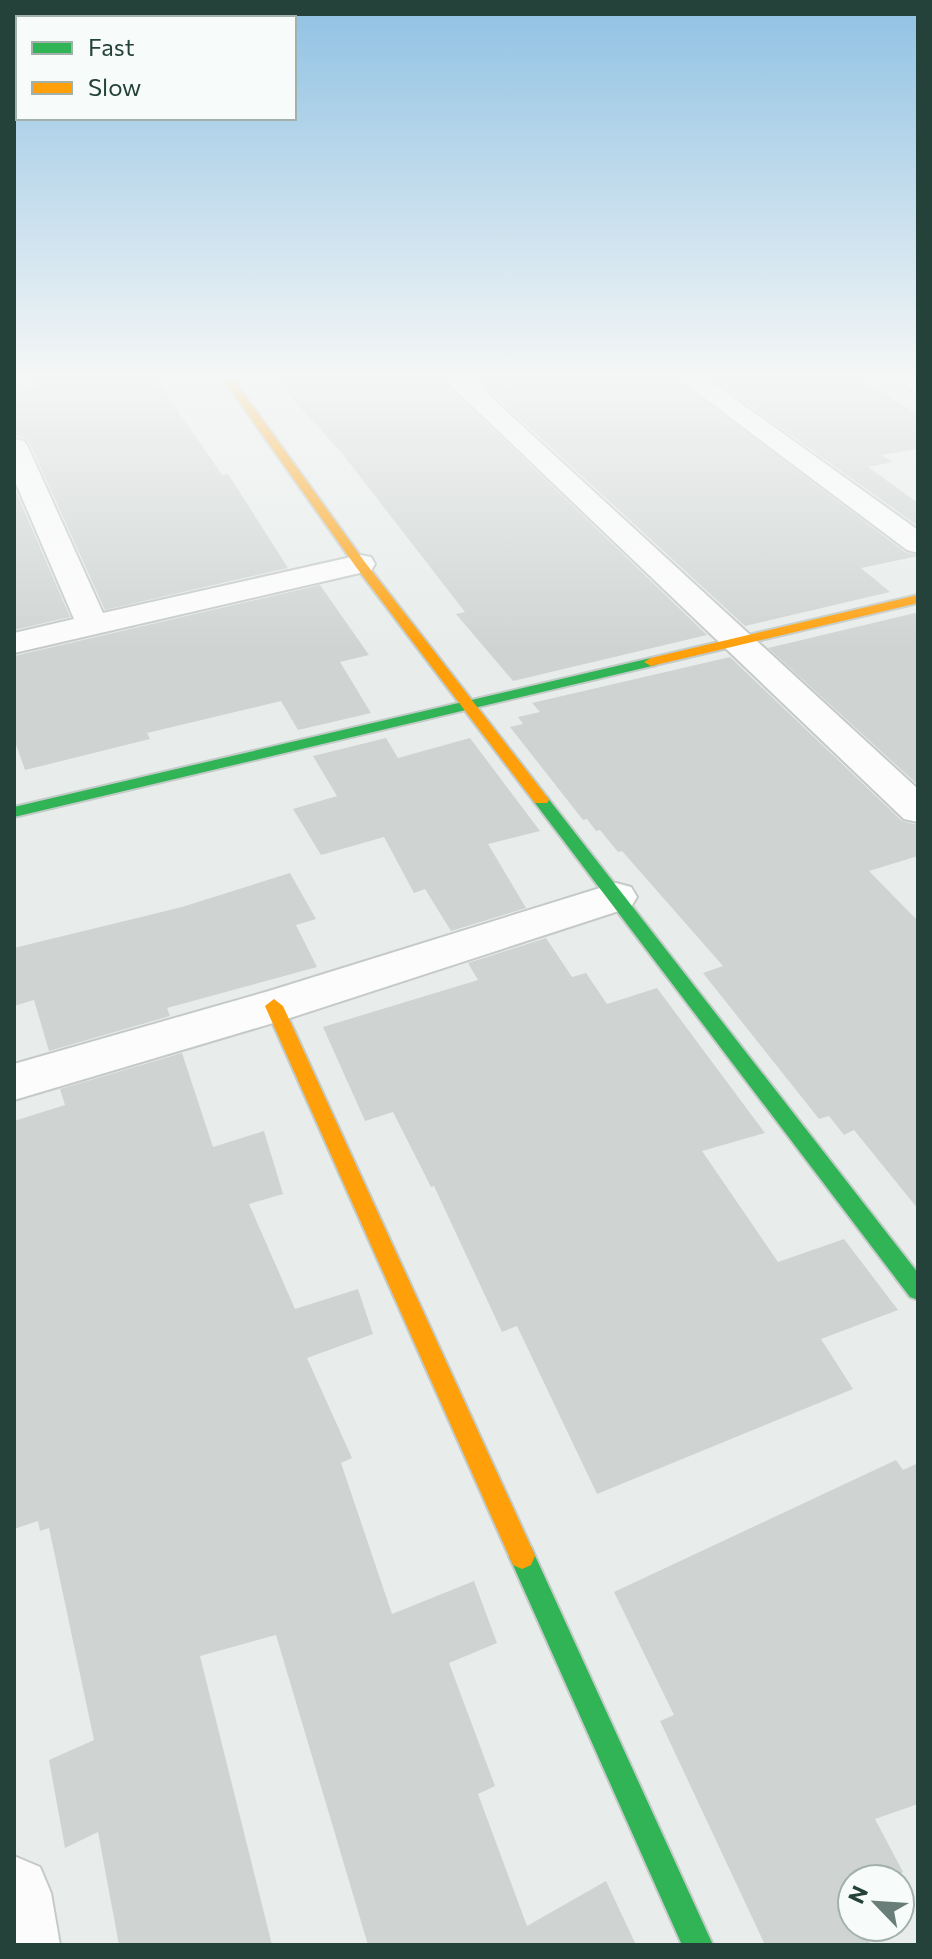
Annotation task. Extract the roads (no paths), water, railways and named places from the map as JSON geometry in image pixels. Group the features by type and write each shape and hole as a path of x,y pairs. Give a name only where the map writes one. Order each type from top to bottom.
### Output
{"street":[{"path":"23,467 93,626"},
{"path":"291,467 360,564 918,1290"},
{"path":"551,467 918,810"},
{"path":"813,467 918,544"},
{"path":"14,643 360,564"},
{"path":"14,812 466,703 739,643 918,599"},
{"path":"14,1082 274,1006 616,897"},
{"path":"274,1006 698,1945"},
{"path":"14,1893 23,1945"}]}
